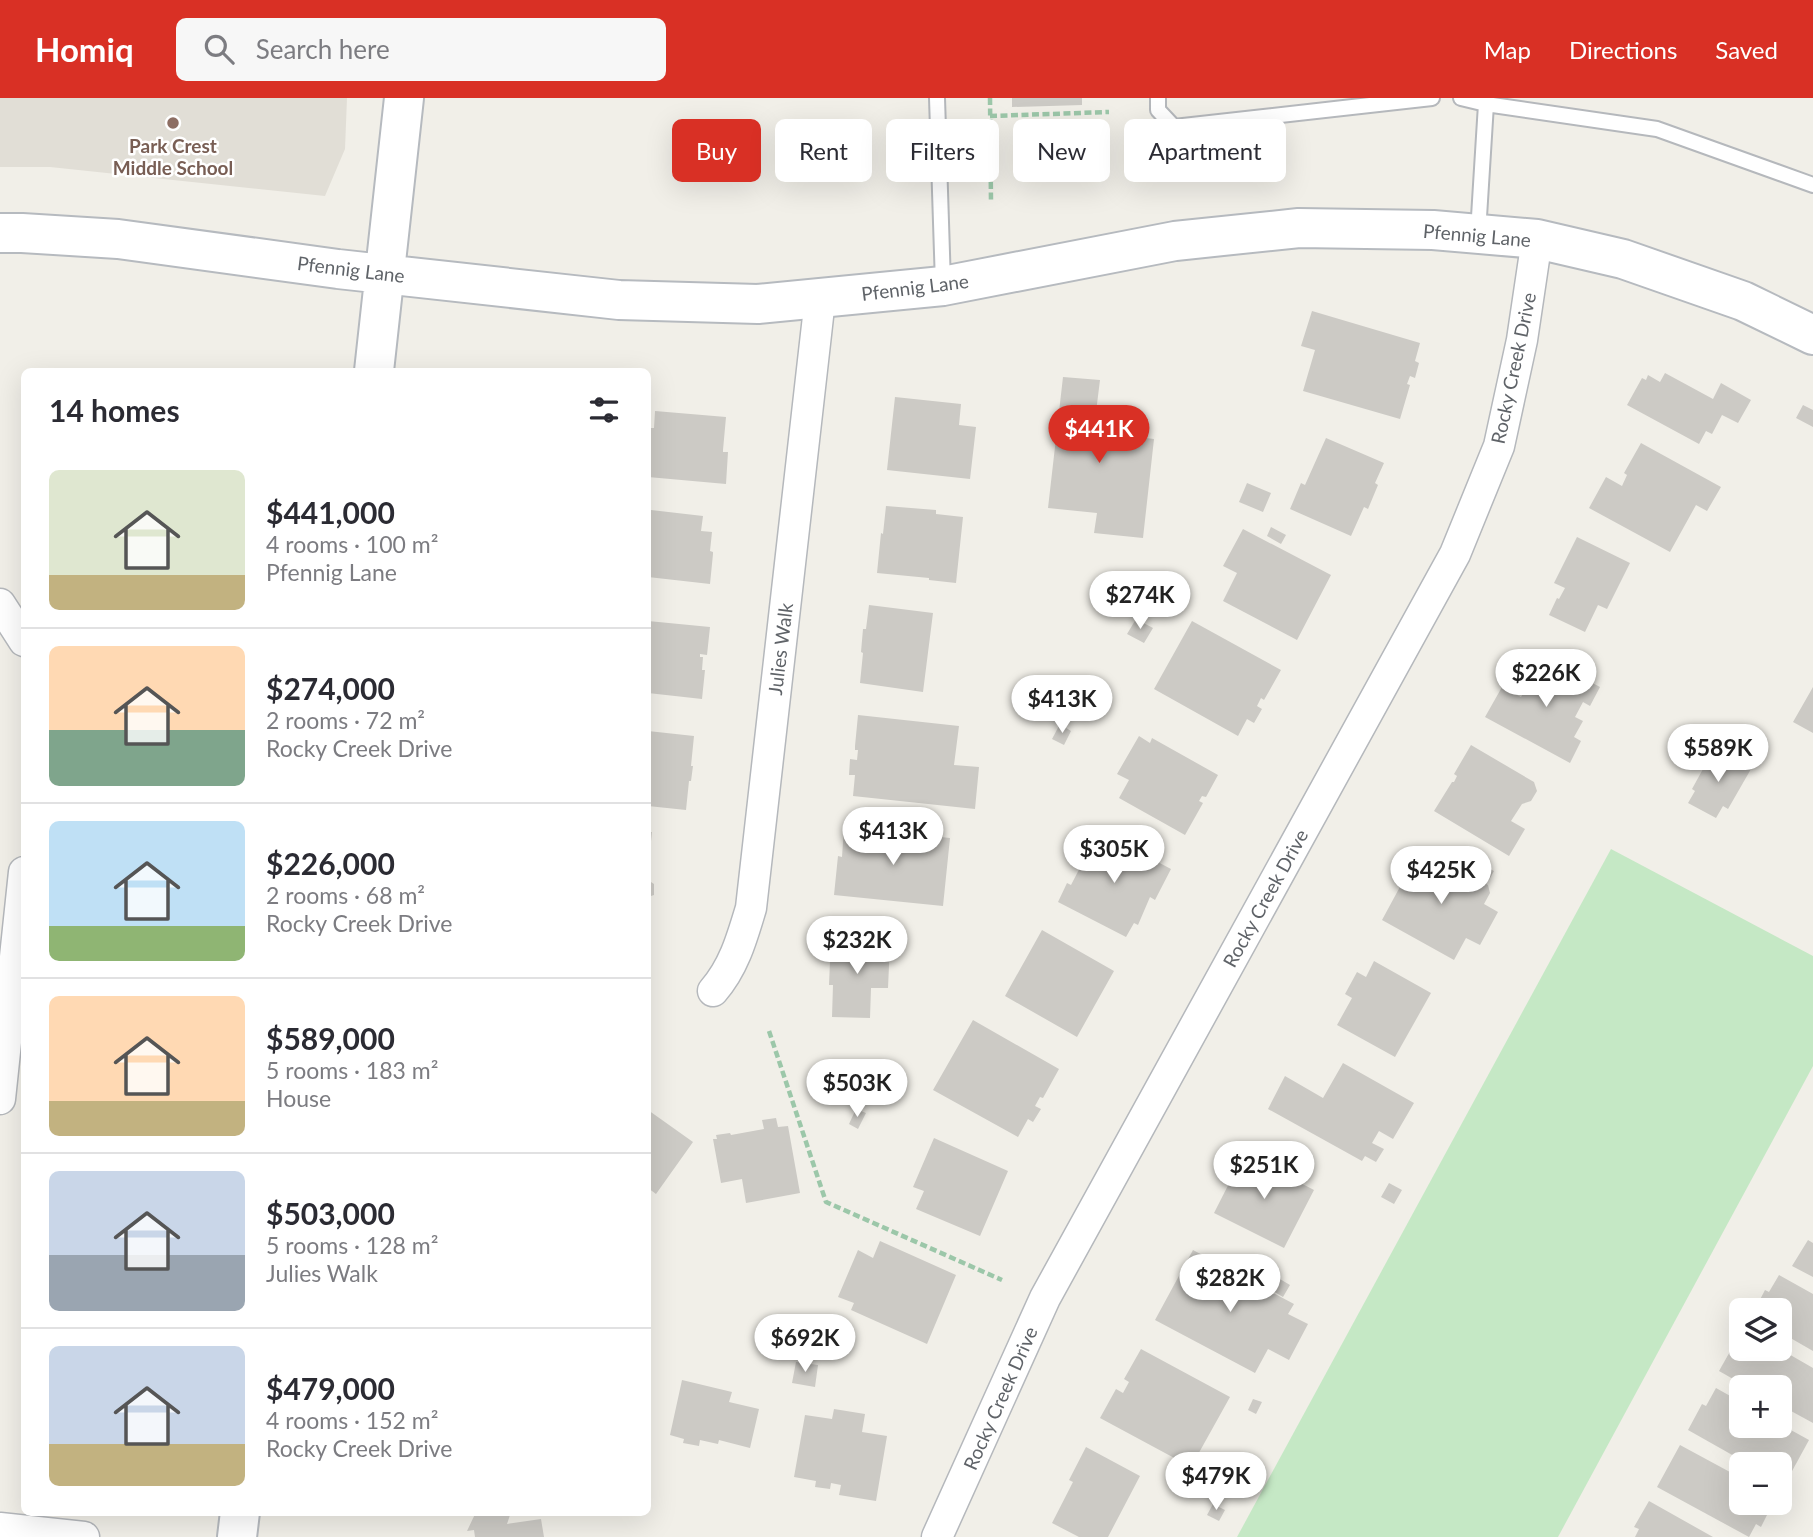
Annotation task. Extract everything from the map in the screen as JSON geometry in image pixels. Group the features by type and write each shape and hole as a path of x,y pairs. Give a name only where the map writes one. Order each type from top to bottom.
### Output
{"street":[{"path":"374,368 404,98"},
{"name":"Pfennig Lane","path":"0,233 118,239 338,269 619,300 758,304 943,286 1175,241 1298,228 1433,230 1537,239 1623,259 1743,301 1813,335"},
{"name":"Rocky Creek Drive","path":"937,1537 1045,1298 1455,554 1499,446 1522,340 1537,239"},
{"name":"Julies Walk","path":"713,990 722,980 740,945 751,908 820,299"},
{"path":"0,604 21,636"},
{"path":"0,1099 6,993 21,892"},
{"path":"237,1537 240,1516"},
{"path":"0,1528 84,1537"}],"lane":[{"path":"937,98 943,286"},
{"path":"1158,98 1158,110 1174,127 1432,98"},
{"path":"1461,98 1657,129 1813,185"},
{"path":"1478,234 1486,101"}],"path":[{"path":"990,98 991,203"},
{"path":"990,116 1109,111"},
{"path":"769,1031 826,1202 1002,1280"}],"shaded area":[{"name":"Park Crest Middle School","path":"0,98 347,98 345,149 325,196 50,167 0,167"}],"green space":[{"path":"1611,849 1813,956 1813,1066 1558,1537 1237,1537"}],"building":[{"path":"1012,98 1082,98 1082,105 1012,107"},
{"path":"1312,311 1420,343 1415,361 1419,363 1415,378 1410,376 1407,384 1410,385 1400,419 1303,391 1315,350 1301,346"},
{"path":"1665,373 1713,399 1721,383 1751,400 1738,423 1722,415 1712,434 1706,431 1699,444 1627,405 1642,378 1646,380 1648,375 1660,382"},
{"path":"1063,377 1100,380 1094,428 1106,430 1106,434 1118,435 1119,431 1146,434 1146,438 1154,439 1143,538 1094,533 1097,513 1048,508"},
{"path":"895,397 961,404 959,425 976,427 970,479 887,470"},
{"path":"1803,405 1813,410 1813,427 1796,418"},
{"path":"655,411 726,417 723,452 728,452 726,484 651,477 651,428 654,428"},
{"path":"1326,438 1384,463 1368,509 1364,507 1351,536 1290,509 1301,483 1305,485"},
{"path":"1641,443 1721,487 1707,511 1696,505 1670,552 1589,508 1606,477 1622,486 1627,475 1624,473"},
{"path":"1247,483 1271,493 1263,512 1239,502"},
{"path":"886,506 936,510 936,514 963,517 956,583 877,573"},
{"path":"651,510 703,516 701,531 712,532 710,584 651,577"},
{"path":"1271,527 1286,535 1281,544 1267,536"},
{"path":"1243,529 1331,575 1297,640 1223,601 1237,573 1223,566"},
{"path":"1577,537 1630,563 1607,609 1598,605 1585,632 1549,615 1565,588 1554,583"},
{"path":"869,605 933,613 923,692 860,683 863,629 866,629"},
{"path":"1136,619 1153,628 1144,643 1127,634"},
{"path":"651,621 710,627 707,655 700,654 700,657 703,657 702,670 705,670 702,699 651,693"},
{"path":"1192,621 1281,670 1264,700 1261,698 1257,706 1262,709 1254,723 1247,719 1238,736 1154,689"},
{"path":"1545,658 1600,687 1590,706 1583,702 1575,717 1583,721 1574,737 1581,741 1570,763 1485,717 1502,687 1521,697 1529,683 1526,682 1532,670 1537,673"},
{"path":"1813,687 1813,733 1793,722"},
{"path":"1042,697 1058,700 1055,719 1039,717"},
{"path":"858,715 959,726 954,765 979,767 975,809 853,796 855,775 849,775 850,759 857,760 858,750 855,750 855,746"},
{"path":"1060,724 1071,731 1064,745 1052,739"},
{"path":"651,731 694,736 693,766 686,810 651,806"},
{"path":"1139,736 1150,743 1152,738 1218,775 1206,797 1202,796 1199,801 1203,803 1185,835 1119,798 1129,780 1117,774"},
{"path":"1471,745 1534,782 1537,791 1531,801 1522,804 1511,821 1525,829 1509,856 1434,811 1454,782 1457,776 1454,774"},
{"path":"1714,749 1751,769 1728,809 1723,806 1716,818 1688,803 1695,791 1692,789"},
{"path":"844,827 950,838 943,906 834,895 838,856 842,857"},
{"path":"1099,831 1171,869 1155,900 1150,897 1138,925 1134,923 1126,937 1058,902 1067,883 1071,885"},
{"path":"1421,848 1488,885 1490,893 1484,904 1498,912 1480,945 1466,938 1454,960 1382,920"},
{"path":"1482,865 1494,871 1489,880 1477,874"},
{"path":"651,882 654,884 654,895 651,896"},
{"path":"1042,930 1114,971 1077,1037 1005,996"},
{"path":"833,940 890,943 888,988 871,988 870,1018 832,1017 833,985 829,985"},
{"path":"1374,961 1431,993 1395,1057 1337,1025 1352,998 1345,994 1357,972 1366,977"},
{"path":"973,1020 1059,1069 1043,1098 1040,1097 1035,1106 1041,1109 1033,1122 1028,1119 1018,1137 933,1090"},
{"path":"1343,1063 1414,1103 1393,1139 1379,1131 1372,1143 1384,1149 1376,1162 1365,1156 1362,1161 1268,1109 1285,1076 1323,1098"},
{"path":"856,1109 866,1113 858,1129 849,1124"},
{"path":"651,1112 693,1142 656,1194 651,1190"},
{"path":"776,1118 778,1127 788,1126 800,1193 746,1203 742,1179 721,1183 713,1139 717,1139 716,1135 764,1129 762,1120"},
{"path":"934,1138 1008,1171 980,1236 916,1209 924,1191 913,1187"},
{"path":"1244,1154 1314,1190 1284,1248 1214,1213"},
{"path":"1389,1183 1402,1190 1394,1204 1381,1197"},
{"path":"1808,1240 1813,1243 1813,1277 1792,1266"},
{"path":"880,1241 956,1275 927,1344 851,1310 854,1303 838,1297 858,1250 873,1258"},
{"path":"1193,1250 1294,1304 1288,1314 1308,1324 1289,1360 1268,1349 1255,1373 1155,1320"},
{"path":"1273,1275 1290,1285 1283,1297 1266,1287"},
{"path":"1779,1275 1813,1294 1813,1351 1792,1339 1792,1298 1761,1298 1765,1290 1769,1292"},
{"path":"1141,1349 1230,1397 1191,1467 1100,1418 1116,1389 1123,1393 1129,1382 1124,1379"},
{"path":"1729,1353 1729,1361 1792,1361 1792,1356 1813,1368 1813,1423 1792,1412 1792,1375 1729,1377 1719,1371"},
{"path":"796,1362 818,1365 815,1387 792,1383"},
{"path":"682,1380 732,1392 729,1402 759,1409 750,1448 719,1440 718,1444 700,1440 699,1446 683,1443 684,1439 670,1435"},
{"path":"1716,1388 1729,1395 1729,1438 1792,1438 1792,1431 1809,1440 1792,1471 1792,1452 1729,1453 1688,1430 1702,1404 1706,1406"},
{"path":"1253,1399 1262,1402 1256,1414 1248,1410"},
{"path":"834,1409 865,1414 862,1432 887,1436 876,1501 839,1495 841,1485 831,1483 830,1489 815,1487 816,1481 794,1477 805,1415 832,1419"},
{"path":"1680,1445 1729,1472 1729,1515 1767,1515 1761,1527 1756,1524 1749,1537 1657,1487"},
{"path":"1086,1447 1140,1476 1108,1537 1079,1537 1052,1523 1073,1482 1069,1480"},
{"path":"1649,1501 1713,1537 1635,1537 1639,1529 1634,1527"},
{"path":"1213,1504 1225,1510 1219,1521 1207,1515"},
{"path":"474,1516 510,1516 507,1524 541,1519 544,1537 475,1537 474,1530 467,1531"}],"place":[{"name":"Park Crest Middle School","path":"173,123"}]}
